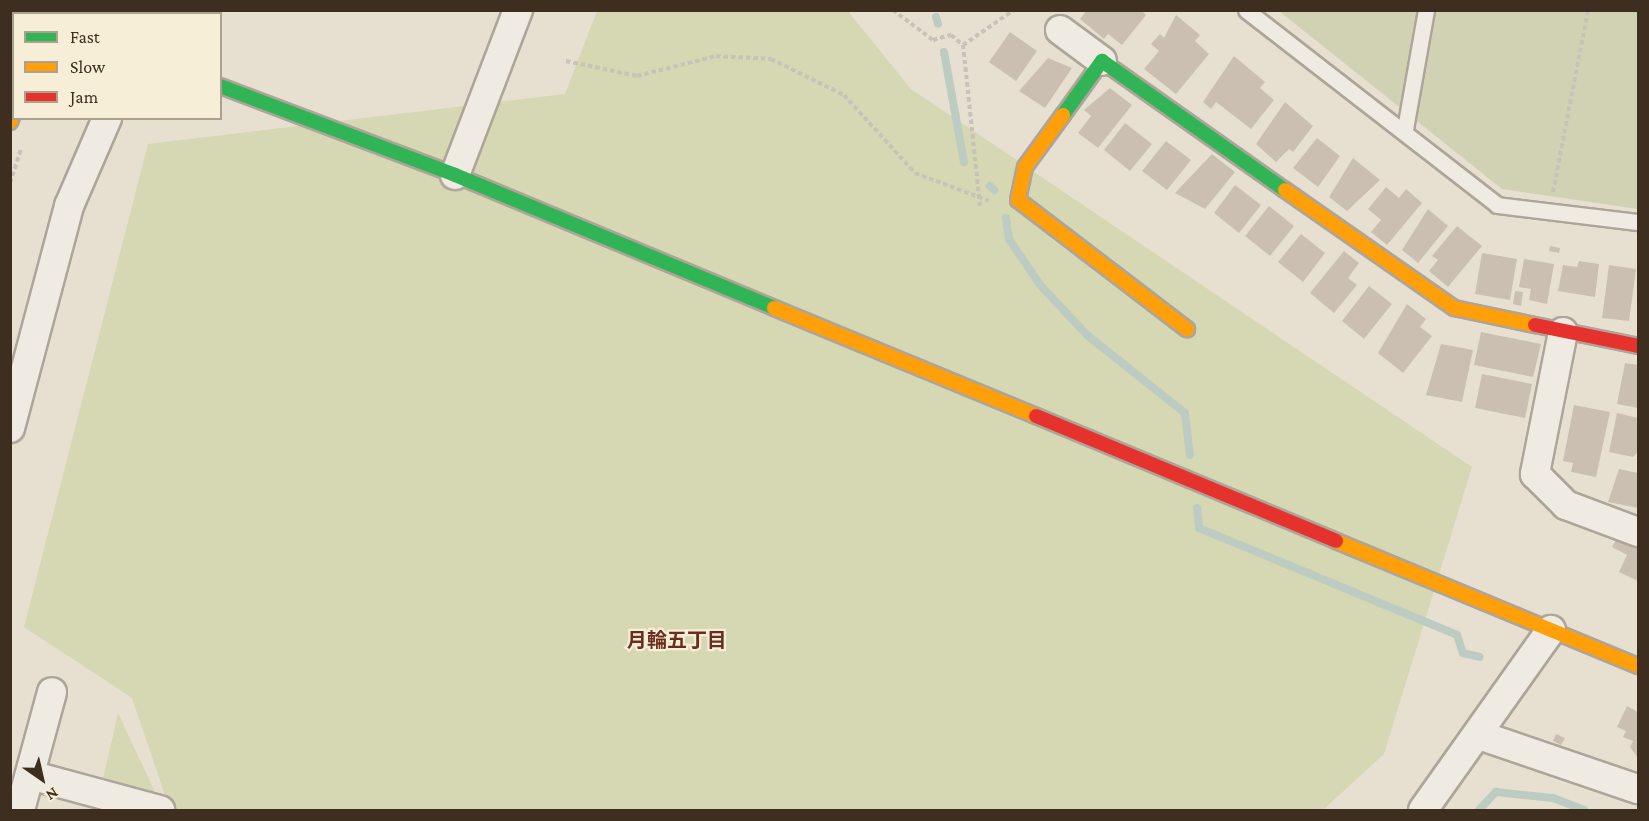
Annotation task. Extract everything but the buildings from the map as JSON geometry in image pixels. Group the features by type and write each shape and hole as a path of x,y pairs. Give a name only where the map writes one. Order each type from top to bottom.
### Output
{"main road":[{"path":"1187,329 1018,200 1025,167 1102,61 1454,308 1638,346"},
{"path":"222,87 455,175 1638,666"}],"street":[{"path":"455,175 518,10"},
{"path":"1060,30 1102,61"},
{"path":"10,428 69,206 106,120"},
{"path":"1563,332 1535,474 1566,505 1638,532"},
{"path":"1423,810 1479,735 1551,630"},
{"path":"21,810 52,692"},
{"path":"1479,735 1634,791"},
{"path":"30,775 160,810"}],"lane":[{"path":"1246,10 1405,129 1497,205 1638,222"},
{"path":"1405,129 1426,10"}],"path":[{"path":"893,10 933,40 951,34 963,45 980,206"},
{"path":"963,45 1014,10"},
{"path":"1550,211 1588,10"},
{"path":"1632,10 1638,12"},
{"path":"566,61 637,76 716,56 771,59 844,95 915,172 980,198 1007,205 1018,200"}],"green space":[{"path":"597,11 848,11 911,89 1472,467 1384,754 1323,810 170,810 132,698 24,627 148,144 565,94"},
{"path":"1279,11 1638,11 1638,209 1502,189"},
{"path":"118,713 155,792 103,779"}],"waterway":[{"path":"936,17 938,24"},
{"path":"944,52 964,162"},
{"path":"990,186 994,190"},
{"path":"1006,218 1009,239 1041,286 1087,335 1185,413 1190,455"},
{"path":"1197,508 1199,528 1457,635 1463,653 1480,657"},
{"path":"1479,810 1496,792 1553,798 1584,810"}],"traffic: fast":[{"path":"1063,115 1102,61 1285,190"},
{"path":"222,87 455,175 774,308"}],"traffic: slow":[{"path":"1063,115 1025,167 1018,200 1187,329"},
{"path":"10,122 12,117"},
{"path":"1285,190 1454,308 1535,325"},
{"path":"774,308 1036,416"},
{"path":"1336,541 1638,666"}],"traffic: jam":[{"path":"1535,325 1638,346"},
{"path":"1036,416 1336,541"}],"district":[{"name":"月輪五丁目","path":"677,640"}]}
